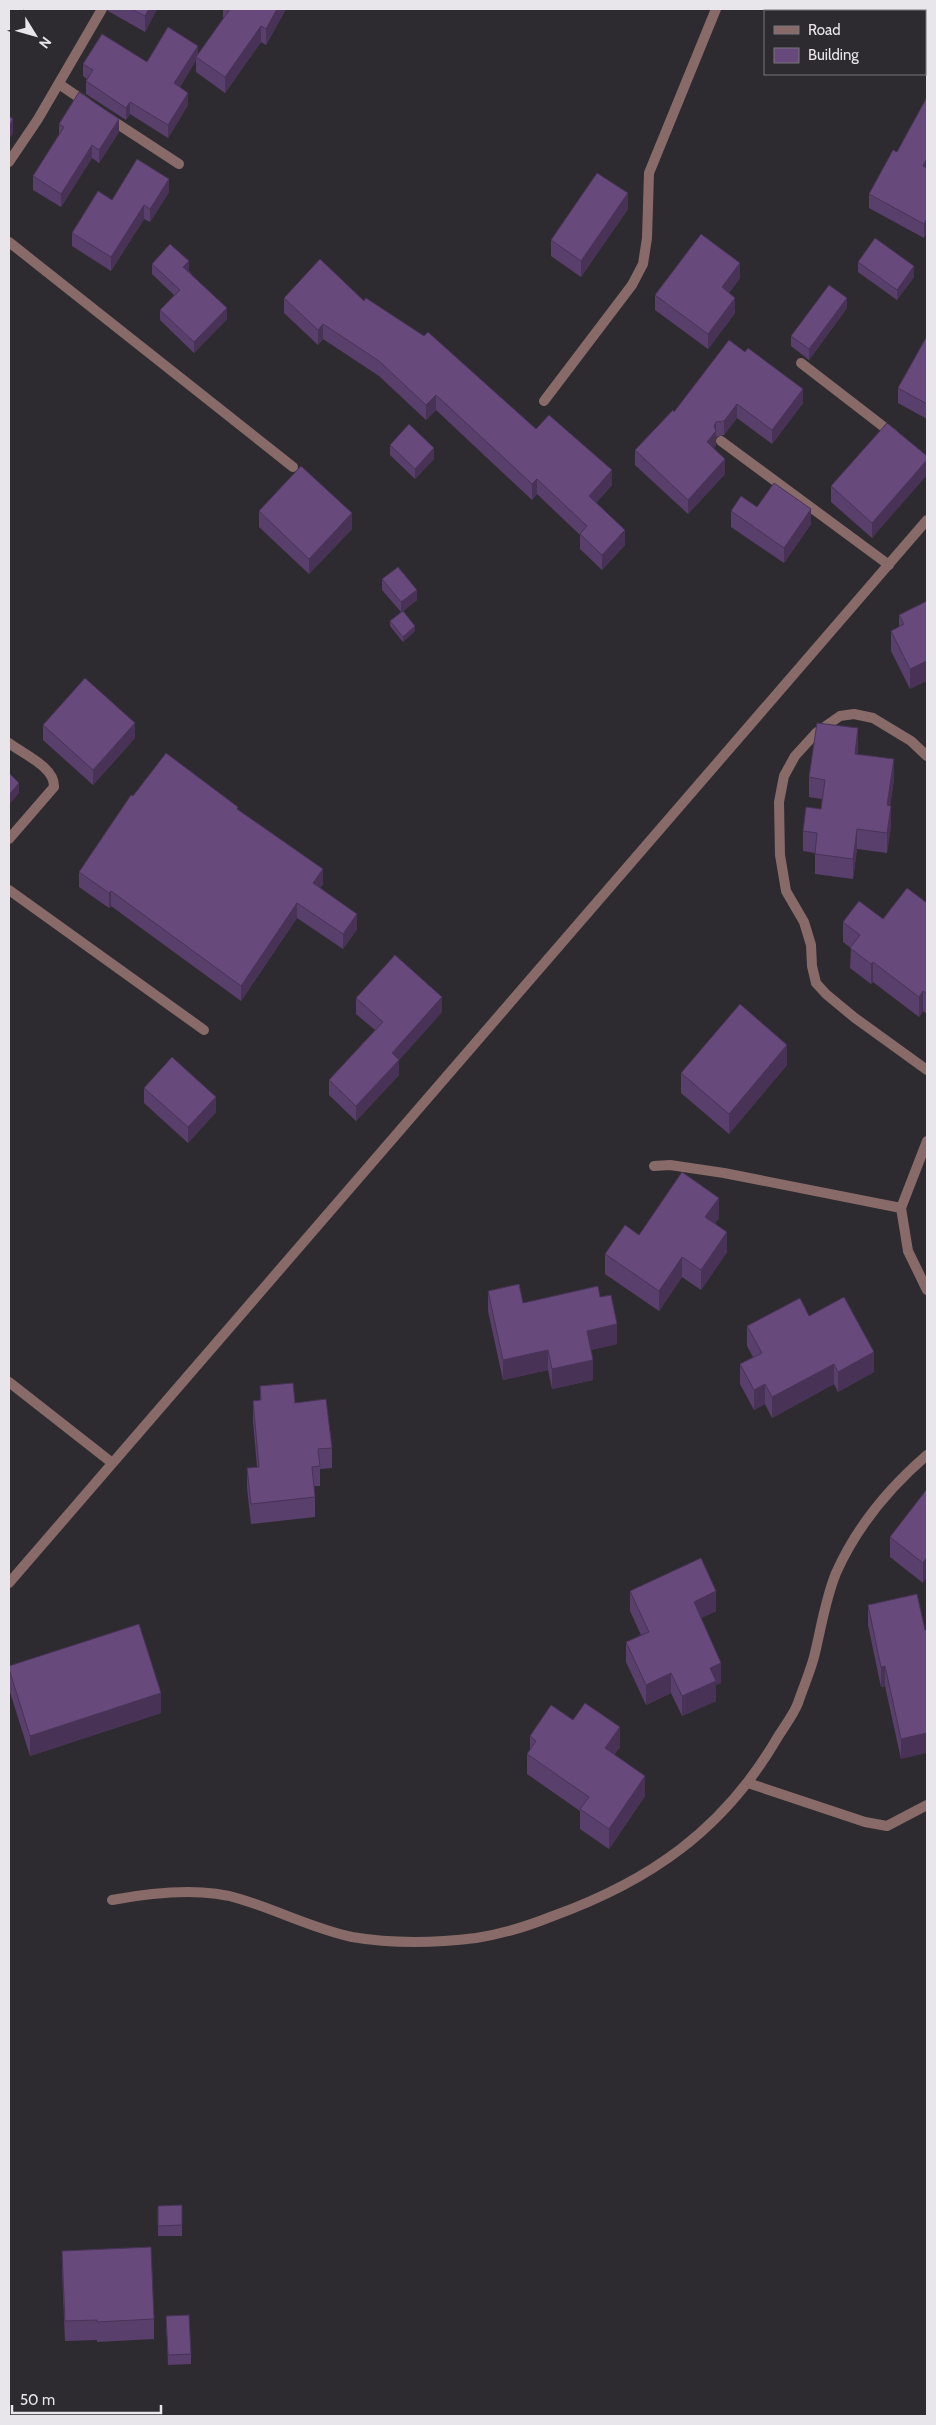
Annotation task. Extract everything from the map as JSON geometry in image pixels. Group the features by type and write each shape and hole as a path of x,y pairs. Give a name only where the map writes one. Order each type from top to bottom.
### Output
{"street":[{"path":"9,162 38,119 102,9"},
{"path":"544,401 632,285 643,264 647,238 649,173 716,9"},
{"path":"58,84 179,164"},
{"path":"9,242 293,466"},
{"path":"801,363 904,442"},
{"path":"721,441 889,565"},
{"path":"9,1582 927,520"},
{"path":"927,756 911,741 873,718 854,714 840,716 816,733 794,756 784,776 779,802 780,855 786,891 804,922 811,945 812,966 816,983 826,994 855,1018 927,1070"},
{"path":"9,743 47,770 54,780 54,787 9,839"},
{"path":"9,890 204,1030"},
{"path":"927,1141 901,1208 908,1251 927,1290"},
{"path":"654,1166 670,1165 724,1172 901,1208"},
{"path":"10,1386 112,1462"},
{"path":"112,1900 158,1892 239,1898 351,1936 403,1943 485,1936 513,1931 585,1905 657,1868 696,1837 739,1796 748,1783 796,1706 814,1658 836,1574 854,1540 880,1501 927,1455"},
{"path":"748,1783 865,1822 887,1826 927,1805"}],"building":[{"path":"131,9 149,9 145,16"},
{"path":"230,9 277,9 266,29 261,26 225,77 196,57"},
{"path":"844,9 906,9 905,10"},
{"path":"168,27 198,46 174,83 188,93 168,125 130,102 126,108 86,81 93,70 83,64 102,34 147,62"},
{"path":"79,92 119,119 99,150 92,145 61,194 33,176 64,127 59,124"},
{"path":"927,97 927,158 923,166 927,168 927,218 924,224 869,194 893,150 897,152"},
{"path":"9,116 13,119 9,127"},
{"path":"137,159 169,179 150,209 144,205 111,257 72,233 98,191 112,200"},
{"path":"597,173 628,193 581,261 551,240"},
{"path":"701,234 740,263 722,287 735,298 708,334 655,295"},
{"path":"875,238 914,266 897,290 858,262"},
{"path":"170,244 189,261 183,267 227,308 194,342 160,310 180,290 152,264"},
{"path":"320,259 364,301 366,298 424,336 428,332 536,429 549,415 612,470 589,496 625,530 602,555 580,534 587,526 537,479 532,484 436,395 426,405 379,361 323,324 318,330 284,298"},
{"path":"829,285 847,298 809,349 791,336"},
{"path":"927,336 927,404 898,388"},
{"path":"729,340 745,352 748,348 803,389 772,430 737,404 724,421 716,422 714,426 716,431 707,442 725,459 688,500 635,450 673,410 674,412"},
{"path":"887,423 927,456 927,460 872,523 831,486"},
{"path":"409,424 434,448 415,469 390,445"},
{"path":"301,466 352,513 309,559 259,511"},
{"path":"774,483 811,509 784,548 731,511 741,496 757,507"},
{"path":"398,567 417,590 401,602 382,579"},
{"path":"927,601 927,661 910,669 891,631 904,624 899,615"},
{"path":"403,611 415,626 403,637 390,621"},
{"path":"85,678 135,723 93,770 43,725"},
{"path":"817,723 858,728 855,754 894,759 887,805 891,806 887,833 857,829 853,859 815,854 817,833 803,831 806,807 821,809 825,780 809,777"},
{"path":"166,753 238,807 237,809 323,869 313,883 357,914 343,934 297,903 241,986 111,891 109,893 79,872 131,795 133,796"},
{"path":"9,773 19,783 9,795"},
{"path":"907,888 927,903 927,994 923,991 919,997 873,962 871,964 850,948 860,935 843,922 859,901 883,919"},
{"path":"395,955 442,997 392,1053 399,1060 356,1106 329,1080 383,1022 356,998"},
{"path":"740,1004 787,1045 729,1114 681,1073"},
{"path":"172,1057 216,1097 188,1127 144,1088"},
{"path":"682,1172 719,1198 705,1217 727,1232 701,1270 682,1257 659,1291 605,1254 625,1225 639,1235"},
{"path":"519,1284 523,1303 598,1286 600,1297 611,1295 617,1324 587,1331 593,1360 552,1369 548,1350 503,1360 488,1291"},
{"path":"844,1297 874,1352 838,1372 834,1364 772,1397 765,1384 754,1390 740,1364 762,1353 747,1326 800,1298 809,1316"},
{"path":"293,1383 295,1403 326,1399 332,1448 318,1449 320,1466 312,1467 315,1497 251,1504 247,1468 259,1467 253,1401 261,1400 260,1386"},
{"path":"927,1489 927,1557 923,1563 890,1537"},
{"path":"701,1558 716,1591 694,1602 721,1663 710,1668 716,1681 682,1696 671,1673 646,1685 626,1642 649,1632 630,1591"},
{"path":"917,1594 925,1630 927,1630 927,1733 901,1739 885,1666 881,1667 868,1605"},
{"path":"139,1624 161,1693 30,1736 9,1666"},
{"path":"585,1703 620,1727 605,1748 645,1776 609,1829 580,1809 589,1797 527,1754 536,1741 530,1736 551,1705 573,1720"},
{"path":"182,2205 182,2225 158,2226 158,2206"},
{"path":"151,2247 154,2319 97,2322 97,2320 65,2321 62,2251"},
{"path":"189,2315 191,2354 168,2355 166,2316"}]}
